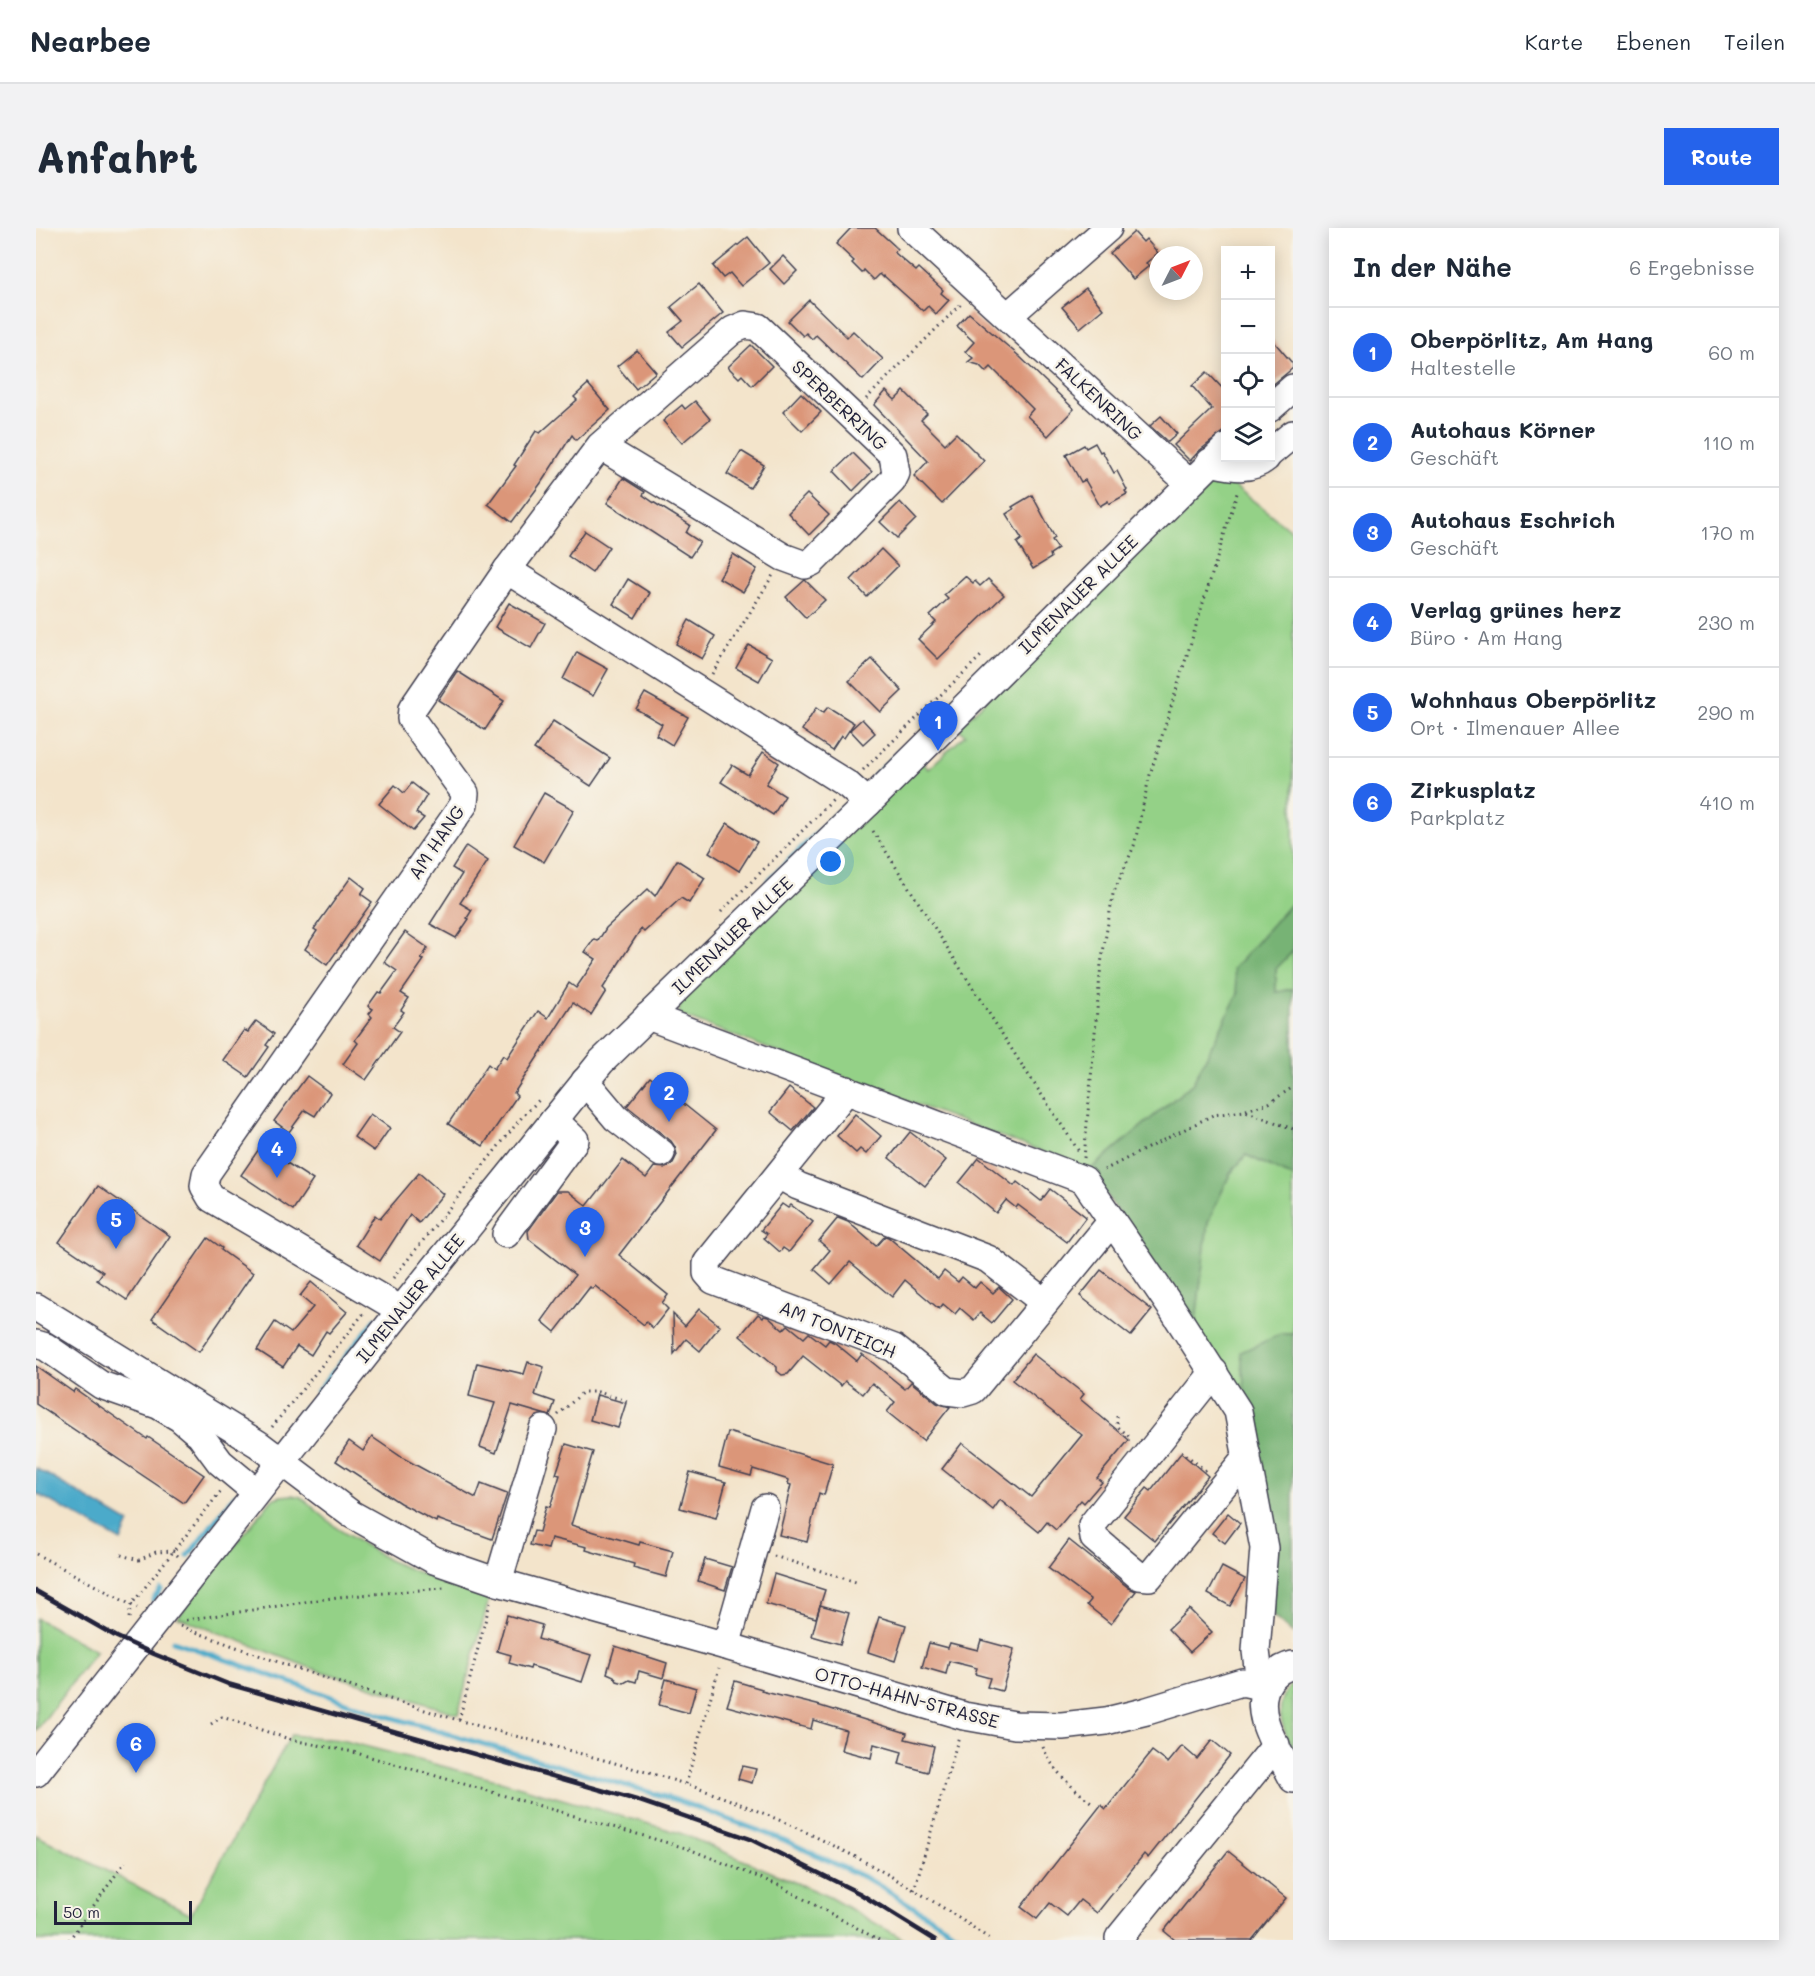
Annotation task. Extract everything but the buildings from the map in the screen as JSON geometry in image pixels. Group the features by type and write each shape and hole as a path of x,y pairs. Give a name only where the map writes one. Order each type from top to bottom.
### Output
{"street":[{"name":"FALKENRING","path":"911,228 1189,483"},
{"path":"1008,316 1108,228"},
{"name":"SPERBERRING","path":"507,570 600,446 734,330 745,326 758,327 893,455 896,473 892,481 812,562 805,565 783,557 600,446"},
{"path":"1275,404 1293,388"},
{"path":"1275,449 1293,434"},
{"name":"ILMENAUER ALLEE","path":"36,1773 164,1620 195,1571 280,1461 585,1081 648,1016 868,803 1189,483 1221,462"},
{"path":"1241,462 1258,464 1261,462"},
{"path":"507,570 848,785 868,803"},
{"name":"AM HANG","path":"400,1310 212,1198 204,1186 206,1174 465,804 465,794 411,719 412,709 507,570"},
{"path":"648,1016 1084,1180 1238,1411 1264,1548 1256,1651 1258,1668 1265,1687 1262,1707 1265,1721 1293,1779"},
{"path":"585,1081 616,1118 661,1153"},
{"name":"AM TONTEICH","path":"847,1090 707,1263 707,1273 713,1280 894,1348 947,1391 963,1393 973,1390 1112,1221"},
{"path":"506,1234 575,1140 554,1120"},
{"path":"779,1175 798,1186 988,1259 1044,1302"},
{"path":"36,1307 258,1444 280,1461"},
{"path":"36,1344 46,1347 101,1385 158,1405 180,1418 200,1435 220,1462 256,1492"},
{"path":"1214,1372 1092,1526 1094,1538 1140,1576 1149,1577 1247,1456"},
{"path":"498,1582 551,1422"},
{"name":"OTTO-HAHN-STRASSE","path":"280,1461 351,1514 434,1560 498,1582 964,1716 1040,1727 1106,1721 1242,1682 1265,1687"},
{"path":"726,1646 765,1508"},
{"path":"1265,1687 1279,1671 1293,1665"},
{"path":"1122,1940 1119,1938 1276,1745"}],"path":[{"path":"850,414 977,288"},
{"path":"868,803 871,828 1084,1160 1101,964 1113,894 1134,846 1149,778 1239,487 1225,462"},
{"path":"701,691 783,557"},
{"path":"1084,1180 1213,1115 1245,1111 1269,1103 1293,1087"},
{"path":"1245,1111 1293,1129"},
{"path":"551,1422 583,1392 598,1392 627,1401"},
{"path":"1117,1416 1117,1426 1136,1442"},
{"path":"752,1549 859,1583"},
{"path":"121,1555 139,1560 156,1552 172,1551 195,1571"},
{"path":"36,1554 131,1605"},
{"path":"164,1620 338,1597 458,1587 464,1571"},
{"path":"459,1720 498,1582"},
{"path":"164,1620 261,1657 356,1689 686,1784 835,1846 914,1890 991,1940"},
{"path":"686,1784 726,1646"},
{"path":"914,1890 964,1716"},
{"path":"212,1724 222,1717 292,1740 353,1752 688,1849 778,1885 879,1940"},
{"path":"1040,1727 1042,1744 1049,1761 1067,1784 1091,1802"},
{"path":"69,1940 125,1862"}],"green space":[{"path":"1217,472 1293,532 1293,901 1274,924 1193,1083 1090,1170 679,1015 680,999 920,761 928,769 965,735 958,728"},
{"path":"1293,901 1293,951 1276,969 1276,992 1293,989 1293,1177 1246,1155 1230,1174 1208,1222 1195,1328 1090,1170 1193,1083 1238,994 1233,969"},
{"path":"1293,951 1293,989 1276,992 1276,968"},
{"path":"1246,1155 1293,1177 1293,1334 1281,1334 1248,1413 1195,1328 1208,1222 1230,1174"},
{"path":"1281,1334 1293,1334 1293,1634 1266,1610 1241,1352"},
{"path":"292,1495 301,1497 338,1529 388,1560 489,1599 458,1714 308,1667 178,1617 272,1499"},
{"path":"36,1618 96,1651 36,1731"},
{"path":"1293,1682 1293,1748 1282,1723 1281,1706"},
{"path":"291,1735 341,1740 500,1781 680,1833 829,1897 905,1940 36,1940 36,1835 191,1914"}],"water":[{"path":"36,1468 129,1523 121,1541 36,1493"}],"waterway":[{"path":"874,776 900,752"},
{"path":"768,881 842,808"},
{"path":"317,1392 376,1319"},
{"path":"275,1446 305,1407"},
{"path":"256,1470 265,1458"},
{"path":"188,1556 235,1495"},
{"path":"153,1600 161,1589"},
{"path":"173,1641 380,1714 676,1800 784,1840 868,1879 967,1940"}],"railway":[{"path":"36,1591 117,1637 228,1684 640,1801 750,1839 859,1893 935,1940"}],"place":[{"name":"Oberpörlitz, Am Hang","path":"938,751"},
{"name":"Autohaus Körner","path":"669,1122"},
{"name":"Verlag grünes herz","path":"277,1178"},
{"name":"Wohnhaus Oberpörlitz","path":"116,1249"},
{"name":"Autohaus Eschrich","path":"585,1257"},
{"name":"Zirkusplatz","path":"136,1773"}]}
